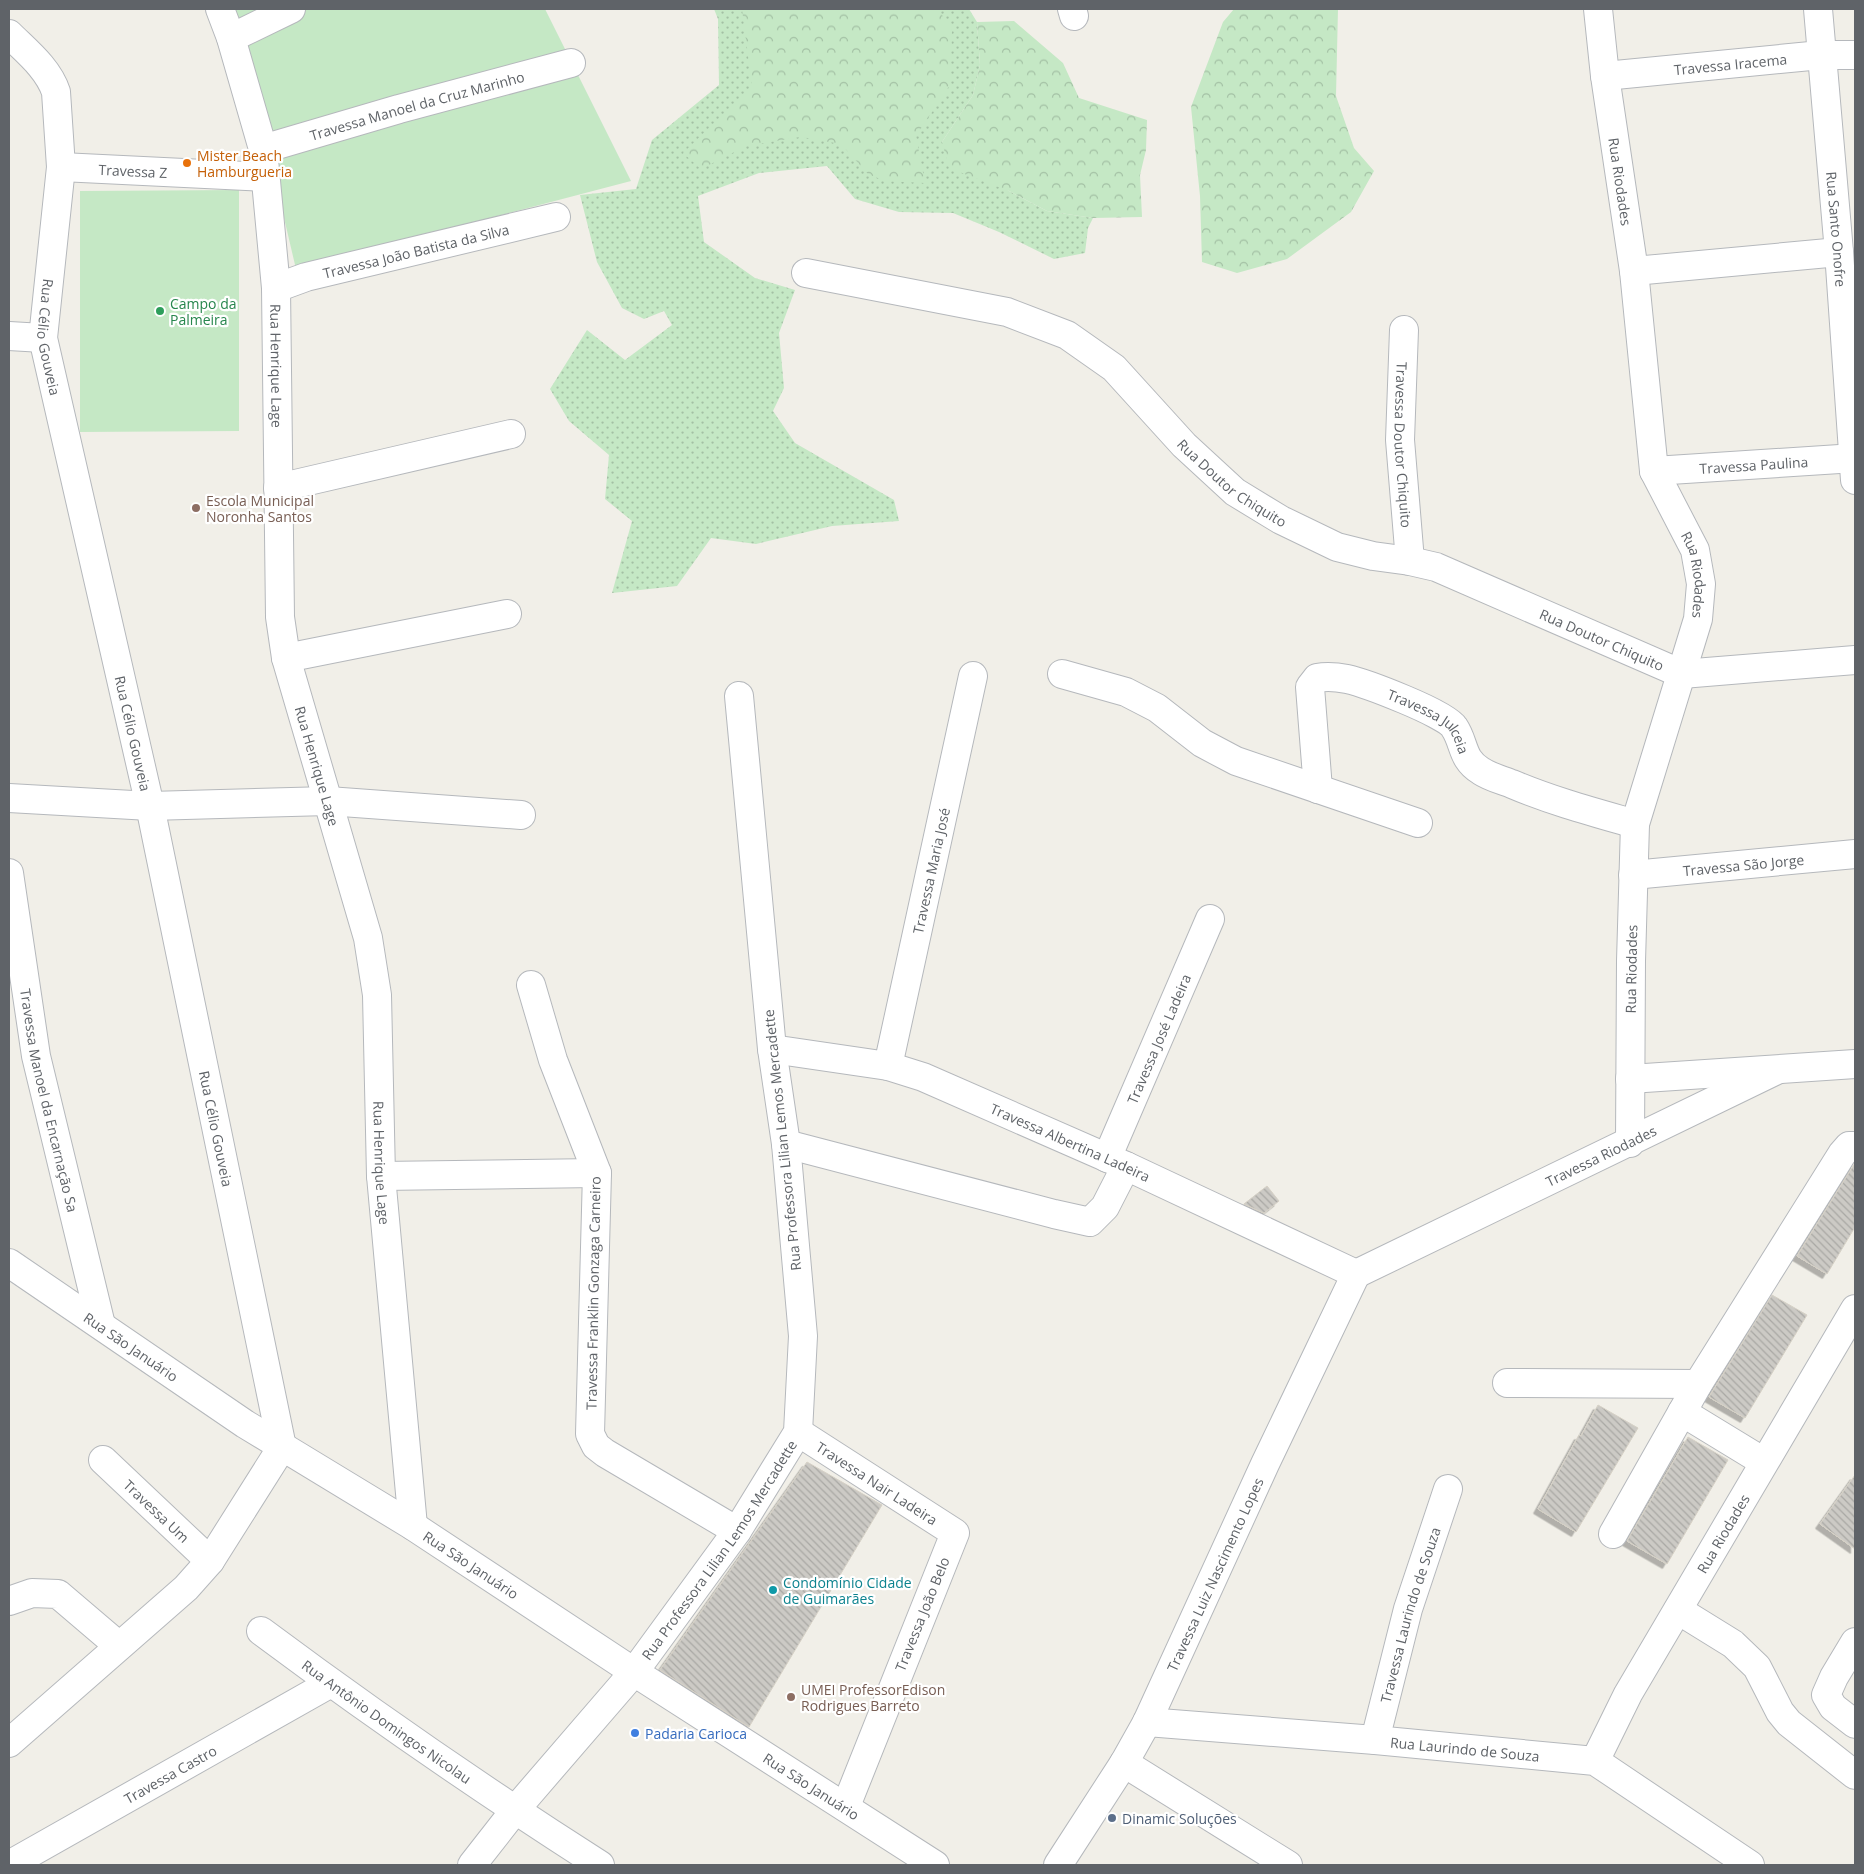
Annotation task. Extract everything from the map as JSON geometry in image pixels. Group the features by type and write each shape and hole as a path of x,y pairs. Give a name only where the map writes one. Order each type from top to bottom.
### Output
{"street":[{"name":"Rua Henrique Lage","path":"220,9 231,38 263,149 276,288 280,617 286,658 368,938 377,995 381,1176 413,1526"},
{"path":"231,38 291,9"},
{"name":"Rua Riodades","path":"1598,9 1605,76 1634,271 1654,471 1695,550 1701,584 1698,619 1635,824 1630,1142"},
{"name":"Rua Santo Onofre","path":"1818,9 1855,465"},
{"name":"Rua Célio Gouveia","path":"9,34 44,69 52,81 56,92 61,166 43,338 150,806 282,1447"},
{"name":"Travessa Iracema","path":"1605,76 1821,55 1855,55"},
{"name":"Travessa Manoel da Cruz Marinho","path":"263,149 399,109 571,63"},
{"name":"Travessa Z","path":"61,166 265,177"},
{"name":"Travessa João Batista da Silva","path":"276,288 306,277 556,217"},
{"path":"1634,271 1839,252"},
{"name":"Rua Doutor Chiquito","path":"806,273 1007,312 1067,335 1114,368 1184,445 1235,492 1281,520 1337,547 1373,556 1436,567 1682,674"},
{"name":"Travessa Doutor Chiquito","path":"1404,330 1400,440 1410,561"},
{"path":"9,336 43,338"},
{"path":"278,488 511,434"},
{"name":"Travessa Paulina","path":"1654,471 1855,465"},
{"path":"286,658 507,614"},
{"path":"1682,674 1855,660"},
{"path":"1062,674 1126,692 1157,708 1202,743 1236,761 1418,823"},
{"name":"Travessa Maria José","path":"888,1066 973,676"},
{"name":"Travessa Julceia","path":"1318,789 1310,687 1317,678 1328,676 1349,679 1393,694 1444,718 1453,726 1472,765 1482,772 1542,797 1635,824"},
{"name":"Rua Professora Lilian Lemos Mercadette","path":"472,1865 515,1810 634,1672 736,1531 798,1432 803,1336 786,1144 772,1049 739,696"},
{"path":"9,798 150,806 328,801 521,815"},
{"name":"Travessa São Jorge","path":"1633,875 1855,854"},
{"name":"Travessa Manoel da Encarnação Sa","path":"9,873 36,1056 101,1325"},
{"name":"Travessa José Ladeira","path":"786,1144 1090,1222 1105,1206 1116,1162 1210,919"},
{"name":"Travessa Franklin Gonzaga Carneiro","path":"531,985 553,1060 597,1174 590,1434 596,1446 605,1453 736,1531"},
{"name":"Travessa Albertina Ladeira","path":"772,1049 888,1066 923,1077 1116,1162 1356,1274"},
{"name":"Travessa Riodades","path":"1356,1274 1777,1070 1855,1064"},
{"path":"1630,1079 1777,1070"},
{"path":"1614,1534 1698,1384 1842,1154 1849,1146 1855,1146"},
{"path":"381,1176 597,1174"},
{"name":"Rua São Januário","path":"9,1263 245,1424 413,1526 634,1672 846,1806 935,1865"},
{"name":"Travessa Luiz Nascimento Lopes","path":"1058,1865 1124,1763 1147,1722 1265,1464 1356,1274"},
{"name":"Rua Riodades","path":"1595,1761 1628,1694 1855,1309"},
{"path":"1507,1383 1698,1384"},
{"path":"1682,1412 1764,1462"},
{"name":"Travessa Nair Ladeira","path":"798,1432 955,1533"},
{"path":"9,1743 186,1588 210,1561 282,1447"},
{"name":"Travessa Um","path":"103,1460 210,1561"},
{"name":"Travessa Laurindo de Souza","path":"1375,1740 1408,1609 1448,1489"},
{"name":"Travessa João Belo","path":"846,1806 955,1533"},
{"path":"9,1601 32,1593 58,1594 119,1646"},
{"path":"1678,1610 1733,1644 1757,1667 1780,1712 1789,1723 1855,1775"},
{"name":"Rua Antônio Domingos Nicolau","path":"261,1631 331,1683 515,1810 600,1865"},
{"path":"1855,1642 1826,1694 1833,1708 1855,1724"},
{"name":"Travessa Castro","path":"9,1865 331,1683"},
{"name":"Rua Laurindo de Souza","path":"1147,1722 1375,1740 1595,1761 1750,1865"},
{"path":"1124,1763 1288,1865"}],"green space":[{"path":"234,9 545,9 631,181 296,269"},
{"path":"714,9 969,9 977,22 980,65 973,95 942,142 1009,191 1047,211 1093,218 1088,228 1085,253 1054,259 999,232 953,213 899,212 855,199 827,166 759,173 698,196 704,242 755,278 795,290 779,333 784,388 773,411 795,443 894,500 899,521 832,526 756,544 711,538 677,586 612,593 632,521 605,499 609,455 569,421 550,389 587,330 625,360 672,325 664,311 644,319 622,308 597,262 580,195 636,189 652,140 719,85 718,19"},
{"path":"742,9 938,9 952,30 950,85 916,136 925,183 885,181 868,174 841,144 800,137 746,146 701,169 683,153 752,87"},
{"path":"1234,9 1338,9 1336,96 1354,148 1374,171 1351,212 1287,259 1237,273 1202,262 1200,196 1191,107 1223,22"},
{"path":"1014,21 1063,63 1079,98 1147,120 1146,150 1140,175 1142,217 1093,218 1047,211 1009,191 949,168 942,142 973,95 980,65 977,22"},
{"name":"Campo da Palmeira","path":"239,190 239,431 80,432 80,191"}],"building":[{"path":"1855,1163 1855,1227 1827,1274 1797,1256"},
{"path":"1267,1186 1279,1201 1264,1213 1244,1204"},
{"path":"1772,1295 1807,1315 1745,1418 1709,1397"},
{"path":"1598,1405 1638,1428 1576,1532 1538,1509"},
{"path":"1688,1437 1728,1460 1667,1564 1627,1541"},
{"name":"Condomínio Cidade de Guimarães","path":"807,1462 882,1505 749,1727 660,1670"},
{"path":"1855,1475 1855,1549 1820,1524"}],"place":[{"name":"Mister Beach Hamburgueria","path":"187,163"},
{"name":"Campo da Palmeira","path":"160,311"},
{"name":"Escola Municipal Noronha Santos","path":"196,508"},
{"name":"Condomínio Cidade de Guimarães","path":"773,1590"},
{"name":"UMEI ProfessorEdison Rodrigues Barreto","path":"791,1697"},
{"name":"Padaria Carioca","path":"635,1733"},
{"name":"Dinamic Soluções","path":"1112,1818"}]}
